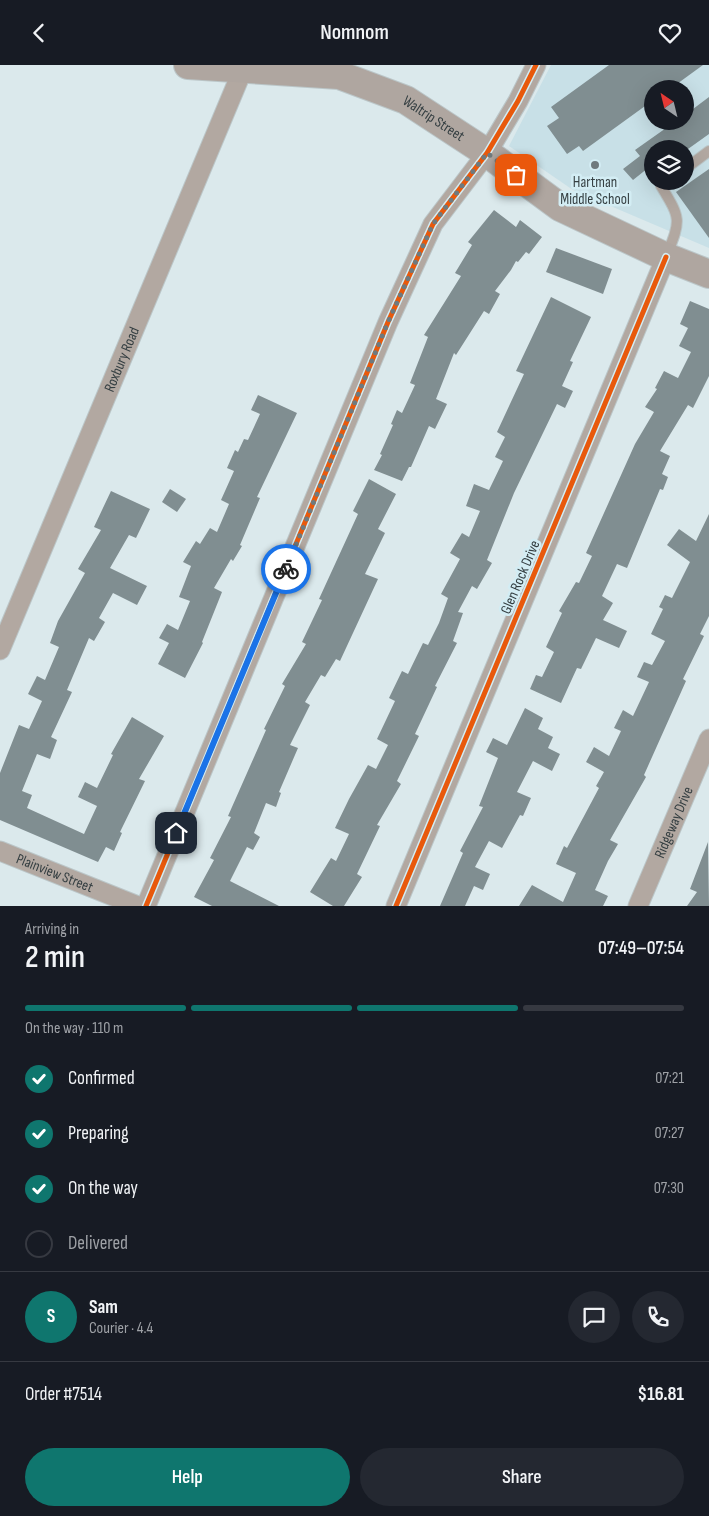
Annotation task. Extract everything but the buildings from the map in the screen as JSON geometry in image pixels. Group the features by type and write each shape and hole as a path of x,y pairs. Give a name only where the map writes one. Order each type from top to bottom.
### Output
{"street":[{"name":"Waltrip Street","path":"188,65 339,75 406,100 487,153 560,207 709,275"},
{"path":"146,906 388,322 433,224 487,153 518,101 536,65"},
{"name":"Roxbury Road","path":"0,650 243,69"},
{"name":"Glen Rock Drive","path":"396,906 666,257"},
{"name":"Ridgeway Drive","path":"638,906 709,739"},
{"name":"Plainview Street","path":"0,851 138,906"}],"lane":[{"path":"694,162 709,151"},
{"path":"663,190 677,213 677,231 666,257"}],"shaded area":[{"name":"Hartman Middle School","path":"551,65 709,65 709,248 573,190 509,146"}],"cycle path":[{"path":"146,906 388,322 433,224 487,153 518,101 536,65"},
{"path":"396,906 666,257"}],"way so far":[{"path":"286,569 388,322 433,224 487,153 516,175"}],"place":[{"name":"Hartman Middle School","path":"595,165"}],"route":[{"path":"176,833 286,569"}]}
